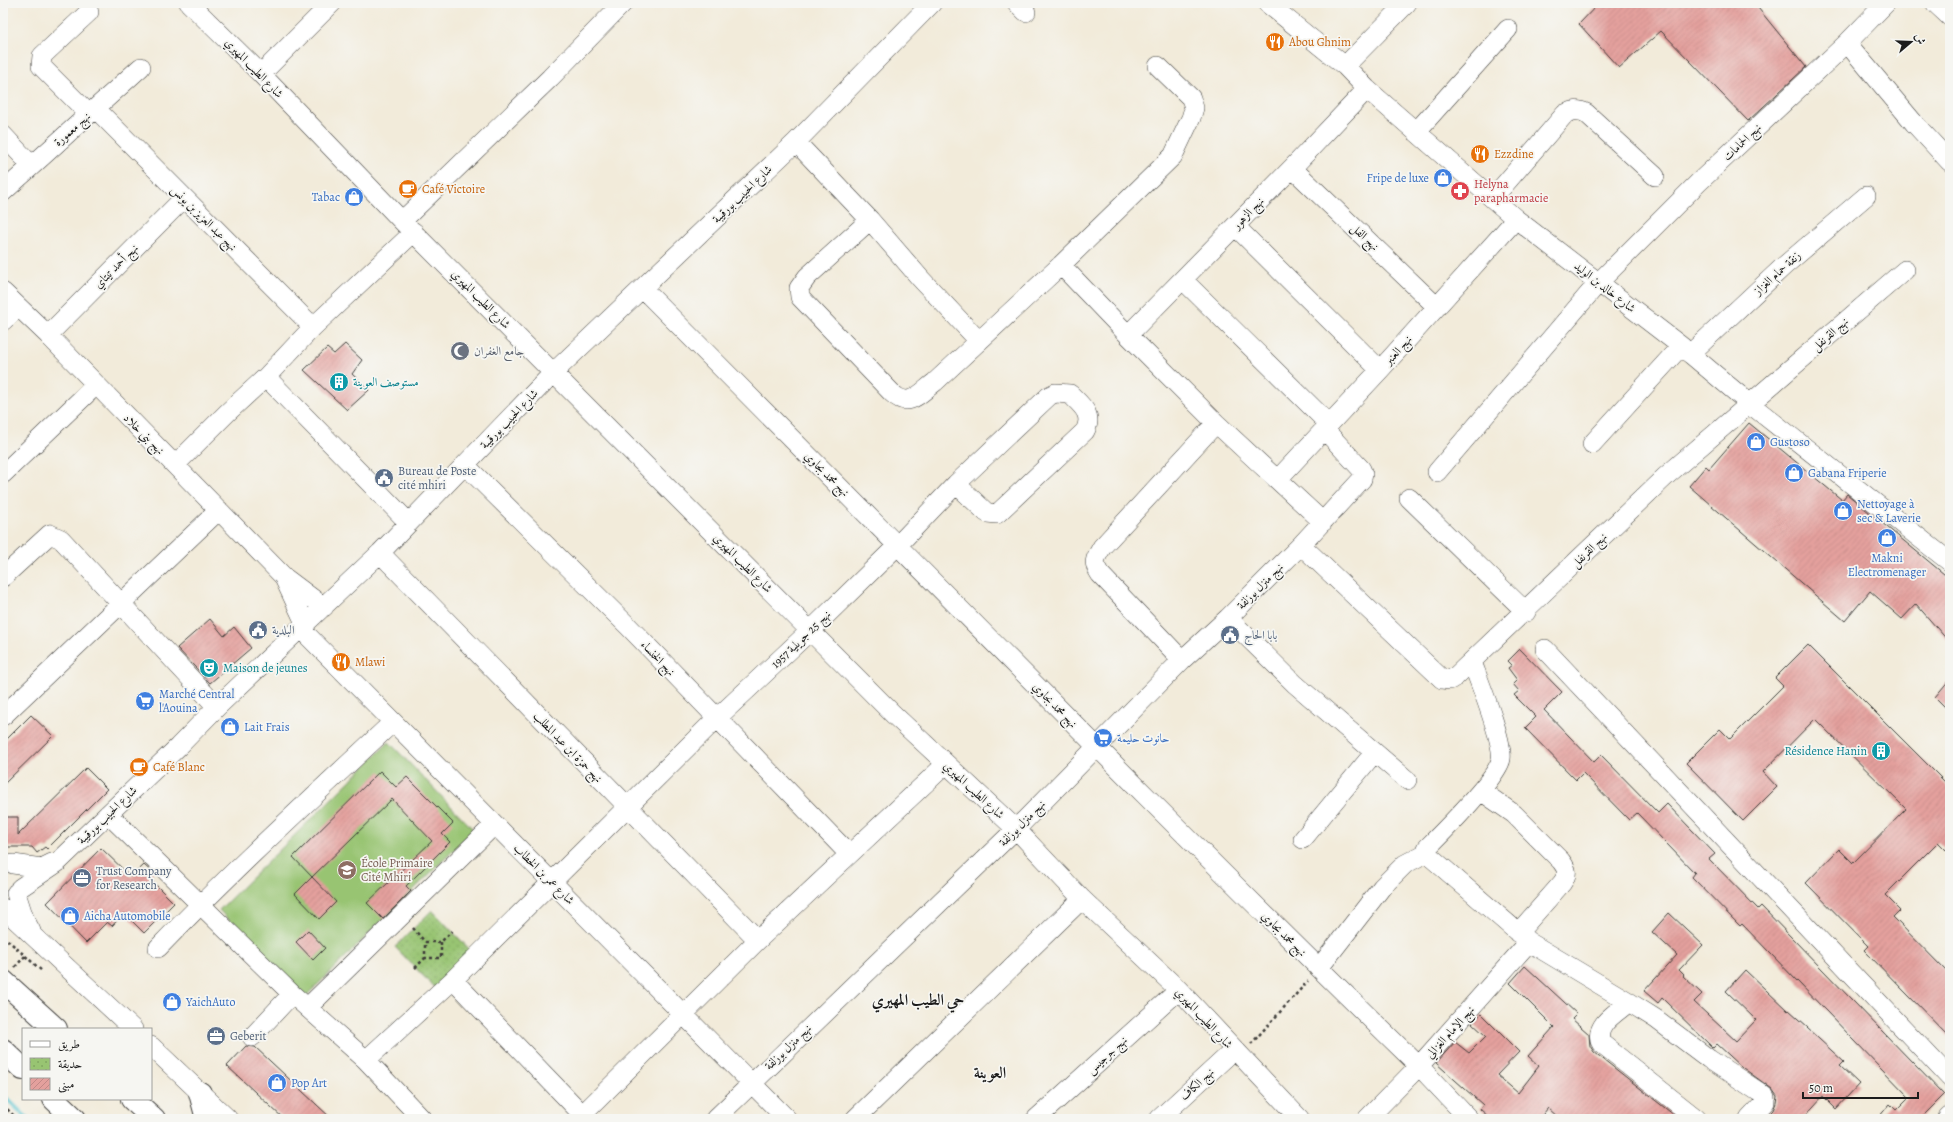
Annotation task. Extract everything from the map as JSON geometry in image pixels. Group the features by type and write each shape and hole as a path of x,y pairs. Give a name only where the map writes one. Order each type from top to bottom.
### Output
{"highway":[{"path":"3,981 55,1028"},
{"path":"3,1050 22,1068"},
{"path":"200,1093 207,1119"},
{"path":"55,1100 75,1119"},
{"path":"133,1100 154,1119"}],"street":[{"name":"شارع الطيب المهيري","path":"189,3 261,74 408,227 554,372 810,631 946,764 1016,829 1082,899 1179,990 1298,1118"},
{"path":"175,465 228,412 266,377 623,3"},
{"name":"شارع الحبيب بورقيبة","path":"13,893 57,863 217,707 380,553 554,372 796,142 932,3"},
{"name":"شارع خالد بن الوليد","path":"1267,3 1345,66 1366,89 1516,219 1686,350 1750,404 1950,562"},
{"name":"نهج الحمامات","path":"1438,472 1599,282 1700,182 1847,43 1886,3"},
{"path":"1935,3 1950,17"},
{"path":"261,74 325,5"},
{"path":"1345,66 1398,6"},
{"name":"نهج عبد العزيز بن يونس","path":"89,12 42,56 40,66 93,111 184,198 313,327"},
{"path":"1416,132 1508,29"},
{"path":"1847,43 1914,123 1950,162"},
{"path":"870,220 807,277 799,288 800,297 899,400 906,401 918,395 979,341 1061,265 1173,156 1191,118 1194,108 1191,98 1158,66"},
{"name":"نهج معمورة","path":"3,192 31,165 141,67"},
{"name":"نهج الزهور","path":"1128,335 1292,168 1366,89"},
{"path":"1493,198 1565,114 1573,110 1579,110 1586,113 1654,176"},
{"path":"3,135 31,165"},
{"path":"796,142 870,220 920,278 979,341"},
{"name":"نهج الفل","path":"1292,168 1437,307"},
{"name":"زنقة حمام الغزاز","path":"1592,444 1686,350 1866,196"},
{"name":"نهج أحمد تيتاي","path":"48,335 184,198"},
{"name":"نهج العنبر","path":"1278,479 1380,370 1516,219"},
{"path":"1235,226 1380,370"},
{"path":"1061,265 1216,423 1323,522"},
{"name":"نهج القرنفل","path":"1301,545 1442,679 1450,680 1472,662 1526,612 1666,476 1905,270"},
{"path":"1183,280 1327,427"},
{"name":"نهج محمد بجاوي","path":"643,289 898,545 1097,748 1419,1066 1468,1119"},
{"name":"نهج بني خلاد","path":"3,292 48,335 284,577 324,607"},
{"path":"3,321 18,307"},
{"path":"266,377 409,523"},
{"path":"3,474 96,385"},
{"name":"نهج 25 جويلية 1957","path":"366,1060 453,980 626,807 716,719 810,631 898,545 956,484 1049,396 1055,393 1070,394 1086,410 1088,425 1085,431 997,514 987,513 956,484"},
{"path":"1182,660 1100,574 1095,566 1096,558 1102,547 1216,423"},
{"name":"نهج منزل بوزلفة","path":"715,1119 750,1083 1016,829 1182,660 1228,618 1301,545 1362,478 1363,474 1361,469 1327,427"},
{"name":"نهج الخنساء","path":"465,465 628,626 716,719 849,854"},
{"path":"1409,498 1526,612"},
{"path":"3,716 219,510"},
{"path":"3,578 50,534 61,538 217,707"},
{"name":"نهج حمزة ابن عبد المطلب","path":"380,553 626,807 758,940"},
{"name":"نهج بني خلاد","path":"284,577 303,627"},
{"path":"1228,618 1295,684 1407,780"},
{"name":"شارع عمر بن الخطاب","path":"303,627 392,723 552,881 787,1119"},
{"path":"1545,649 1950,1078"},
{"path":"1319,968 1382,888 1405,864 1426,852 1427,848 1481,791 1501,760 1501,751 1472,662"},
{"path":"158,948 200,905 392,723"},
{"path":"1303,839 1374,753"},
{"path":"453,980 580,1117 758,940 946,764"},
{"name":"نهج الإمام الغزالي","path":"1367,1119 1419,1066 1524,937 1567,876 1567,870 1561,861 1514,814 1481,791"},
{"path":"108,814 292,994 366,1060 422,1119"},
{"path":"308,1007 494,825"},
{"name":"شارع الحبيب بورقيبة","path":"8,863 42,868 68,852"},
{"path":"1426,852 1524,937 1656,1019 1714,1063 1759,1092 1765,1097 1765,1102 1749,1119"},
{"path":"8,863 21,872 22,883 13,893 32,934"},
{"path":"855,1119 1082,899"},
{"path":"3,908 131,1028"},
{"name":"نهج جرجيس","path":"1036,1119 1179,990"},
{"path":"252,1037 292,994"},
{"path":"1630,1002 1603,1024 1600,1031 1602,1043 1698,1119"},
{"path":"152,1047 228,1119"},
{"name":"نهج الكاف","path":"1159,1119 1238,1052"},
{"path":"1947,1119 1950,1116"}],"path":[{"path":"425,958 441,958 441,942 452,931"},
{"path":"3,936 42,971"},
{"path":"415,968 425,958 425,942 441,942"},
{"path":"1238,1052 1319,968"},
{"path":"3,1105 17,1119"}],"green space":[{"name":"École Primaire Cité Mhiri","path":"389,742 474,830 304,998 219,910"},
{"path":"432,910 474,954 437,990 395,947"}],"building":[{"path":"1599,3 1754,3 1806,67 1748,121 1661,31 1619,68 1579,24"},
{"name":"مستوصف العوينة","path":"345,344 362,360 352,374 369,390 347,410 304,370 327,348 334,354"},
{"path":"1749,423 1842,500 1847,494 1950,579 1950,643 1916,604 1902,619 1870,591 1845,621 1689,486 1706,466 1709,469"},
{"name":"Maison de jeunes","path":"210,619 224,636 234,627 251,648 210,683 177,648"},
{"path":"1808,645 1950,787 1950,854 1938,842 1885,895 1900,910 1893,917 1950,975 1950,1038 1864,950 1868,946 1806,883 1839,849 1853,863 1906,809 1815,719 1763,772 1777,787 1743,821 1686,763 1720,729 1730,739 1783,686 1775,678"},
{"path":"1520,649 1562,692 1544,710 1594,762 1601,755 1658,813 1667,804 1715,854 1709,859 1758,909 1761,906 1944,1095 1920,1119 1877,1119 1890,1104 1896,1110 1909,1097 1742,924 1740,926 1692,877 1695,873 1637,813 1629,820 1583,773 1576,780 1525,728 1536,717 1514,695 1519,691 1513,684 1517,680 1508,668 1512,665 1508,661"},
{"path":"1950,679 1950,712 1935,697"},
{"path":"31,715 53,736 3,785 3,743"},
{"path":"86,768 107,789 47,849 45,847 37,853 32,847 3,847 3,817 18,817 18,835"},
{"path":"380,771 396,787 407,777 453,823 442,834 450,842 406,886 411,891 383,919 367,903 432,841 392,799 312,877 293,857"},
{"path":"101,848 131,877 144,865 153,873 148,877 174,903 144,933 124,913 112,926 107,922 86,943 47,903"},
{"path":"312,877 336,902 319,919 295,894"},
{"path":"1669,913 1703,945 1679,970 1684,975 1683,976 1702,994 1694,1002 1736,1041 1756,1020 1726,991 1745,970 1844,1062 1840,1066 1859,1084 1836,1109 1823,1096 1802,1119 1764,1119 1773,1110 1776,1103 1777,1096 1772,1089 1743,1068 1717,1044 1713,1048 1662,998 1658,1003 1644,991 1677,955 1652,932"},
{"path":"308,930 325,948 313,960 296,942"},
{"path":"1525,966 1577,1014 1572,1019 1589,1034 1590,1046 1594,1052 1679,1119 1560,1119 1548,1108 1539,1119 1491,1119 1480,1109 1483,1105 1436,1063 1455,1042 1469,1053 1486,1036 1472,1023 1481,1014 1519,1052 1497,1075 1518,1093 1539,1066 1528,1056 1554,1027 1510,983"},
{"path":"246,1046 255,1047 332,1119 284,1119 227,1066"}],"waterway":[{"path":"3,1095 28,1119"}],"place":[{"name":"Abou Ghnim","path":"1275,42"},
{"name":"Ezzdine","path":"1480,154"},
{"name":"Fripe de luxe","path":"1443,178"},
{"name":"Café Victoire","path":"408,189"},
{"name":"Helyna parapharmacie","path":"1460,191"},
{"name":"Tabac","path":"354,197"},
{"name":"جامع الغفران","path":"460,351"},
{"name":"مستوصف العوينة","path":"339,382"},
{"name":"Gustoso","path":"1756,442"},
{"name":"Gabana Friperie","path":"1794,473"},
{"name":"Bureau de Poste cité mhiri","path":"384,478"},
{"name":"Nettoyage à sec & Laverie","path":"1843,511"},
{"name":"Makni Electromenager","path":"1887,538"},
{"name":"البلدية","path":"258,630"},
{"name":"بابا الحاج","path":"1230,635"},
{"name":"Mlawi","path":"341,662"},
{"name":"Maison de jeunes","path":"209,668"},
{"name":"Marché Central l'Aouina","path":"145,701"},
{"name":"Lait Frais","path":"230,727"},
{"name":"حانوت حليمة","path":"1103,738"},
{"name":"Résidence Hanin","path":"1881,751"},
{"name":"Café Blanc","path":"139,767"},
{"name":"École Primaire Cité Mhiri","path":"347,870"},
{"name":"Trust Company for Research","path":"82,878"},
{"name":"Aicha Automobile","path":"70,916"},
{"name":"YaichAuto","path":"172,1002"},
{"name":"Geberit","path":"216,1036"},
{"name":"Pop Art","path":"277,1083"}],"district":[{"name":"حي الطيب المهيري","path":"918,1000"},
{"name":"العوينة","path":"990,1073"}]}
